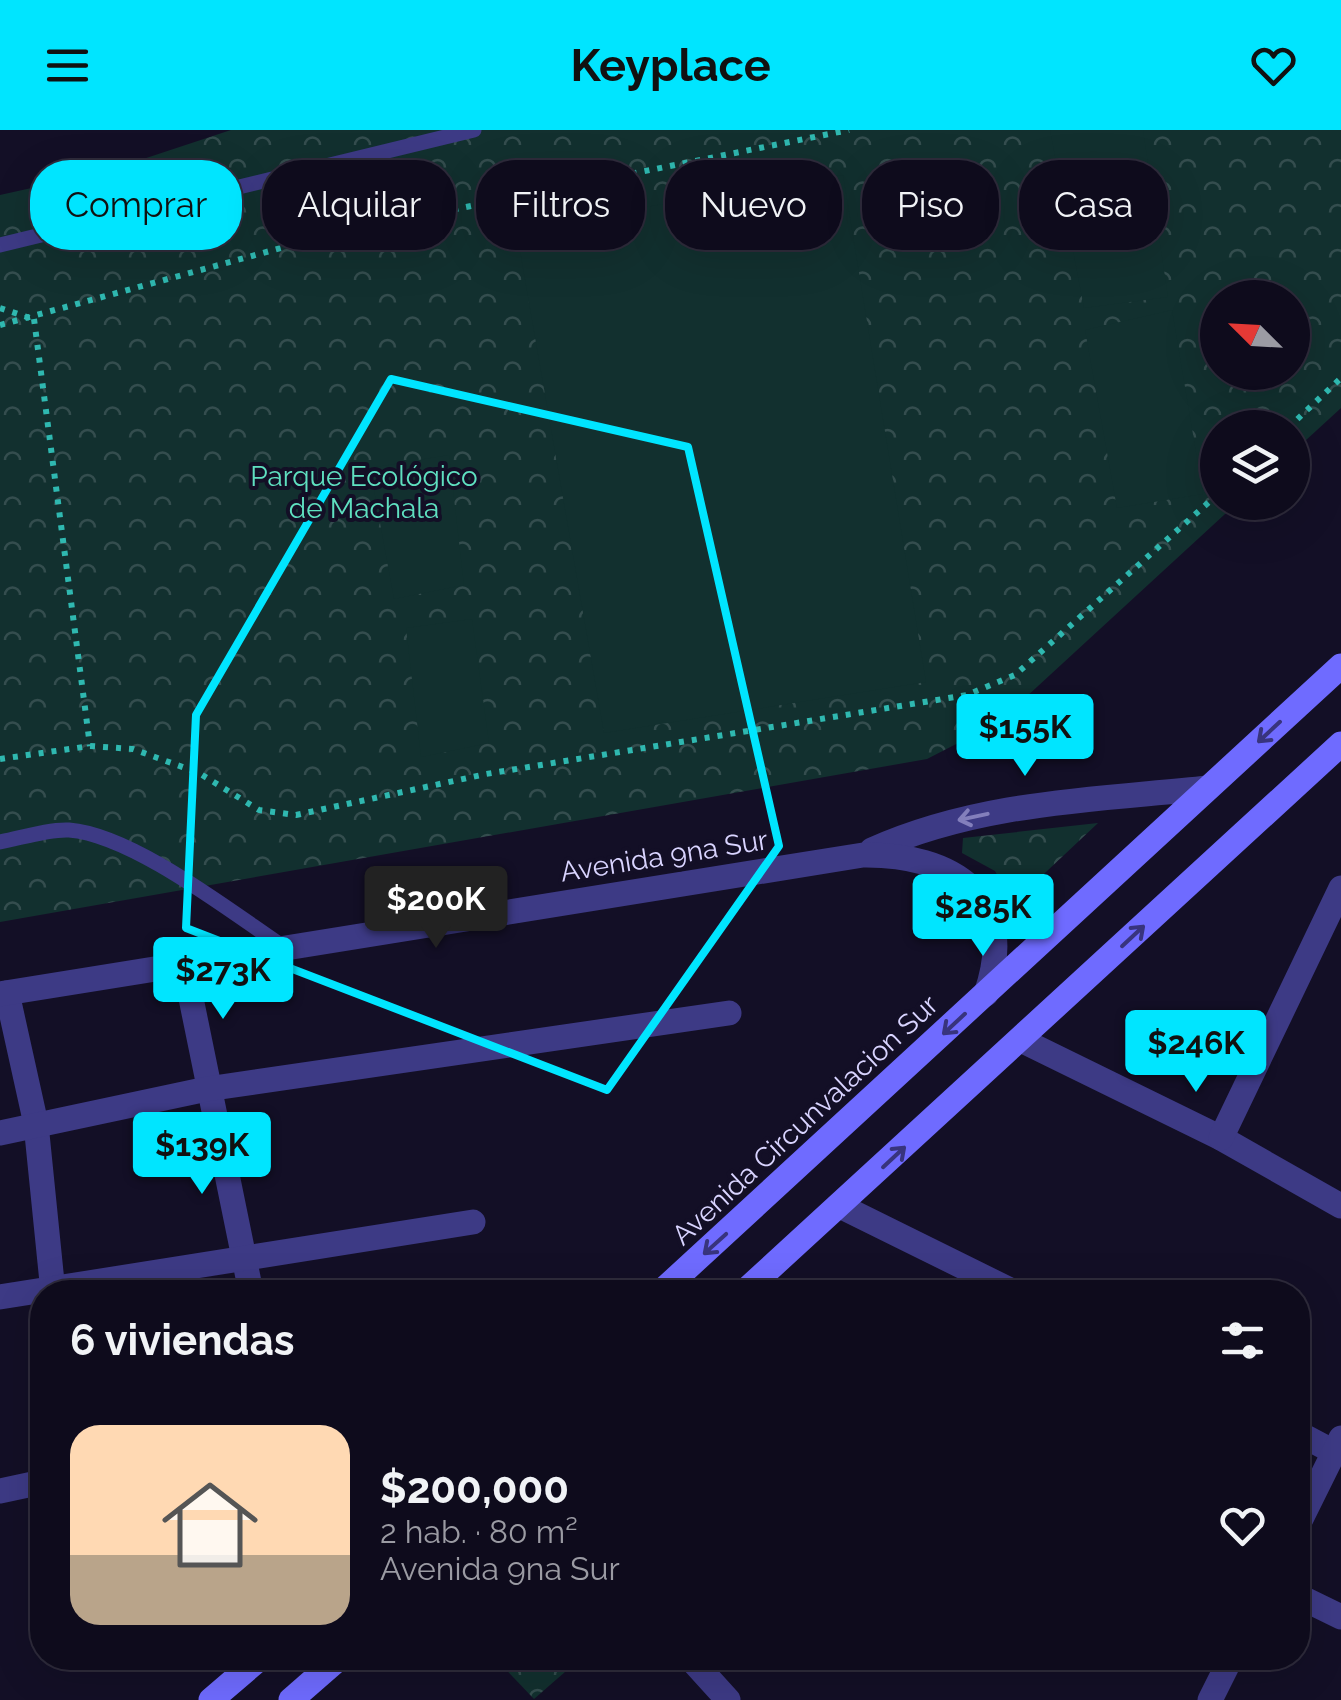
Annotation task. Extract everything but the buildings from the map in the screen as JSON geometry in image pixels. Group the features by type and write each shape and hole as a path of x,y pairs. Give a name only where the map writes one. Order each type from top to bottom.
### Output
{"main road":[{"name":"Avenida Circunvalacion Sur","path":"673,1280 1341,666"},
{"path":"757,1280 1341,744"},
{"path":"211,1700 246,1670"},
{"path":"292,1700 326,1670"}],"street":[{"name":"Avenida 9na Sur","path":"863,854 927,826 1021,807 1208,788"},
{"name":"Avenida 9na Sur","path":"2,996 863,854 905,854 936,862 974,890 996,937 997,964 986,994"},
{"path":"1222,1138 1341,888"},
{"path":"184,964 248,1280"},
{"path":"2,996 36,1124 51,1280"},
{"path":"0,1132 208,1090 728,1013"},
{"path":"1021,1040 1222,1138 1341,1206"},
{"path":"840,1206 990,1280"},
{"path":"110,1280 473,1222"},
{"path":"0,1297 30,1293"},
{"path":"1310,1437 1338,1445 1310,1500"},
{"path":"3,1493 30,1485"},
{"path":"1310,1602 1341,1617"},
{"path":"701,1670 728,1700"},
{"path":"1210,1700 1224,1670"}],"lane":[{"path":"0,245 474,130"},
{"path":"0,842 68,830 113,842 172,874 285,948"}],"path":[{"path":"0,325 34,319 332,234 850,130"},
{"path":"0,308 34,319"},
{"path":"34,319 90,746"},
{"path":"1307,410 1341,378"},
{"path":"0,759 90,746 133,748 198,773 259,810 296,814 486,774 967,694 1015,676 1200,510"}],"highlighted area":[{"path":"391,379 688,447 779,846 607,1090 186,928 196,715"}],"green space":[{"name":"Parque Ecológico de Machala","path":"231,130 1341,130 1341,408 1310,436 1310,410 1200,410 1200,520 1219,520 999,722 927,759 0,922 0,195 30,188 30,250 242,250 242,160 140,160"},
{"path":"1050,130 1143,130 1147,160 1056,160"},
{"path":"842,175 926,682 604,733 520,250 645,250 645,207 665,204 665,250 842,250"},
{"path":"1073,250 1161,250 1168,297 1084,308"},
{"path":"1172,310 1200,494 1117,508 1085,330"},
{"path":"449,455 464,585 394,599 370,468"},
{"path":"472,619 489,743 421,757 406,628"},
{"path":"1098,823 1013,903 995,871 962,853 963,838"},
{"path":"506,1670 567,1670 534,1699"}]}
